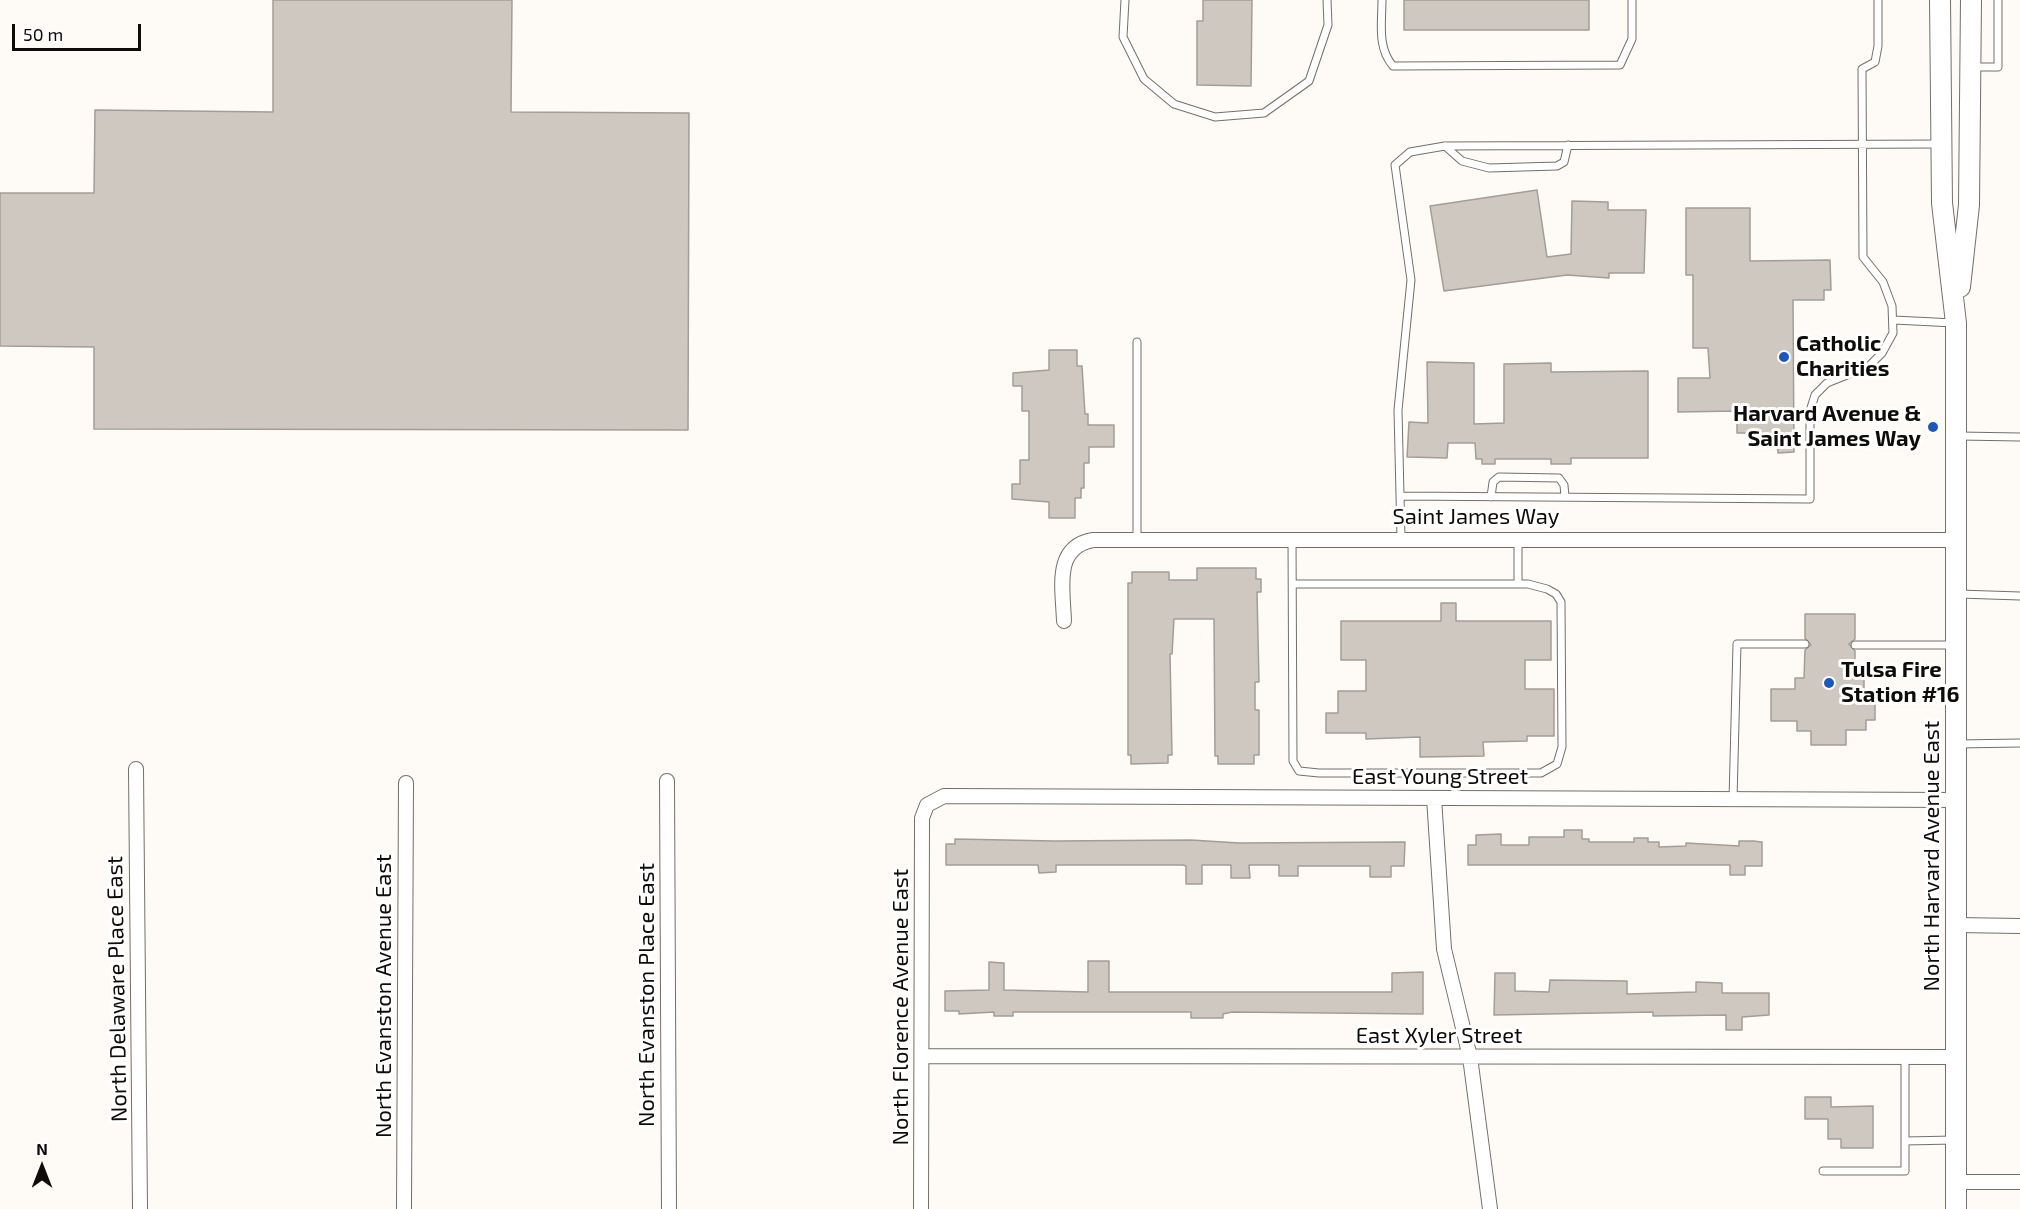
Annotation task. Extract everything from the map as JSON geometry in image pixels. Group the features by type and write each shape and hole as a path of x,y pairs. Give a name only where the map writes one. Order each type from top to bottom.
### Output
{"main road":[{"name":"North Harvard Avenue East","path":"1940,0 1942,203 1956,323"},
{"name":"North Harvard Avenue East","path":"1956,1209 1956,323 1969,206 1971,0"}],"street":[{"name":"Saint James Way","path":"1064,621 1063,568 1066,556 1074,546 1093,540 1292,538 1956,540"},
{"name":"North Delaware Place East","path":"136,769 140,1209"},
{"name":"North Evanston Place East","path":"667,781 669,1209"},
{"name":"North Evanston Avenue East","path":"404,1209 406,783"},
{"name":"East Young Street","path":"927,805 944,796 1956,800"},
{"path":"1434,798 1444,949 1470,1057 1490,1209"},
{"name":"North Florence Avenue East","path":"921,1209 922,818 927,805"},
{"path":"1956,925 2020,926"},
{"name":"East Xyler Street","path":"922,1056 1956,1057"},
{"path":"1956,1182 2020,1182"}],"lane":[{"path":"1125,0 1123,37 1144,79 1174,104 1215,117 1264,113 1309,81 1328,26 1327,0"},
{"path":"1382,0 1382,42 1385,57 1393,66 1620,64 1632,39 1632,0"},
{"path":"1401,496 1810,499 1810,411 1815,395 1827,383 1869,366 1882,353 1890,340 1894,320 1892,306 1883,282 1863,257 1862,69 1875,63 1878,46 1878,0"},
{"path":"1970,66 1998,67 1998,0"},
{"path":"1401,538 1398,410 1411,280 1395,165 1410,152 1445,146 1942,144"},
{"path":"1445,146 1462,161 1489,168 1557,166 1564,162 1569,145"},
{"path":"1894,320 1956,323"},
{"path":"1137,342 1137,539"},
{"path":"1956,436 2020,437"},
{"path":"1491,497 1493,482 1499,477 1559,478 1564,485 1564,497"},
{"path":"1292,538 1293,761 1299,771 1319,773 1541,773 1557,764 1562,747 1561,602 1556,594 1547,589 1518,584 1293,584"},
{"path":"1518,538 1518,584"},
{"path":"1956,594 2020,596"},
{"path":"1733,800 1737,644 1805,644"},
{"path":"1855,645 1956,645"},
{"path":"1956,744 2020,743"},
{"path":"1823,1172 1905,1172 1905,1056"},
{"path":"1905,1141 1956,1140"}],"building":[{"path":"273,0 512,0 511,112 689,113 688,430 94,429 94,347 0,346 0,193 94,193 95,110 273,112"},
{"path":"1203,0 1252,0 1251,86 1197,85 1197,21 1203,21"},
{"path":"1404,0 1589,0 1589,30 1404,30"},
{"path":"1537,190 1547,257 1571,254 1572,201 1608,202 1608,210 1646,210 1644,273 1609,273 1609,278 1567,275 1444,291 1430,206"},
{"name":"Catholic Charities","path":"1686,208 1750,208 1750,261 1830,260 1831,290 1824,290 1824,300 1793,300 1794,452 1778,453 1777,433 1737,433 1737,411 1678,412 1678,378 1710,378 1708,348 1693,348 1693,275 1686,275"},
{"path":"1049,350 1077,350 1077,366 1082,366 1085,414 1088,414 1088,425 1114,425 1114,447 1089,447 1089,463 1084,463 1084,488 1081,488 1081,498 1075,498 1075,518 1049,518 1049,502 1012,499 1012,484 1020,484 1020,460 1029,460 1029,411 1022,411 1022,386 1013,386 1013,373 1049,370"},
{"path":"1427,362 1474,363 1474,424 1504,423 1504,364 1551,363 1551,372 1648,371 1648,458 1571,458 1571,464 1551,464 1551,459 1495,459 1495,464 1482,464 1482,459 1476,459 1475,443 1448,443 1447,458 1407,457 1409,422 1428,423"},
{"path":"1197,568 1256,568 1256,579 1261,579 1261,592 1257,592 1259,682 1255,682 1255,710 1259,710 1259,755 1254,755 1254,764 1218,764 1218,756 1215,756 1214,619 1174,619 1172,654 1170,654 1172,755 1168,755 1168,763 1131,764 1131,755 1128,755 1128,583 1132,583 1132,572 1169,572 1169,580 1197,580"},
{"path":"1441,603 1456,603 1456,621 1551,621 1551,660 1525,660 1525,689 1554,689 1554,736 1527,736 1527,741 1483,742 1484,756 1420,757 1420,737 1366,739 1366,733 1326,733 1326,713 1338,713 1338,691 1366,691 1366,660 1341,660 1341,621 1441,621"},
{"name":"Tulsa Fire Station #16","path":"1805,614 1855,614 1855,639 1849,644 1855,651 1855,678 1864,678 1864,690 1875,690 1875,720 1866,720 1866,730 1846,730 1846,745 1811,745 1811,731 1797,731 1797,721 1771,721 1771,689 1795,689 1795,678 1804,678 1805,650 1811,645 1805,638"},
{"path":"1564,830 1582,830 1582,839 1589,839 1589,842 1634,842 1634,838 1648,838 1648,842 1659,842 1659,847 1686,846 1686,843 1739,846 1739,841 1762,842 1762,866 1745,866 1745,875 1730,875 1730,865 1468,865 1468,845 1476,845 1476,835 1501,834 1501,845 1529,845 1529,837 1564,837"},
{"path":"955,839 1191,840 1239,843 1405,842 1404,866 1391,866 1391,877 1370,877 1370,866 1298,866 1298,876 1279,876 1279,865 1249,865 1250,878 1231,878 1231,865 1202,865 1202,884 1186,884 1186,866 1183,865 1056,865 1056,872 1039,873 1038,865 946,865 946,844 955,844"},
{"path":"1088,961 1109,961 1109,992 1392,992 1392,973 1423,972 1423,1014 1232,1012 1223,1014 1223,1018 1191,1018 1191,1012 1013,1012 1013,1016 994,1016 994,1012 959,1014 959,1011 945,1011 945,991 989,990 989,962 1004,963 1004,990 1088,992"},
{"path":"1495,973 1515,973 1515,991 1549,992 1550,980 1627,981 1627,994 1696,992 1696,982 1722,983 1722,993 1769,993 1769,1015 1742,1017 1742,1030 1726,1030 1726,1015 1653,1016 1653,1012 1494,1015"},
{"path":"1805,1097 1831,1097 1831,1107 1873,1106 1873,1148 1841,1148 1841,1139 1828,1139 1828,1119 1805,1119"}],"place":[{"name":"Catholic Charities","path":"1784,357"},
{"name":"Harvard Avenue & Saint James Way","path":"1933,427"},
{"name":"Tulsa Fire Station #16","path":"1829,683"}]}
